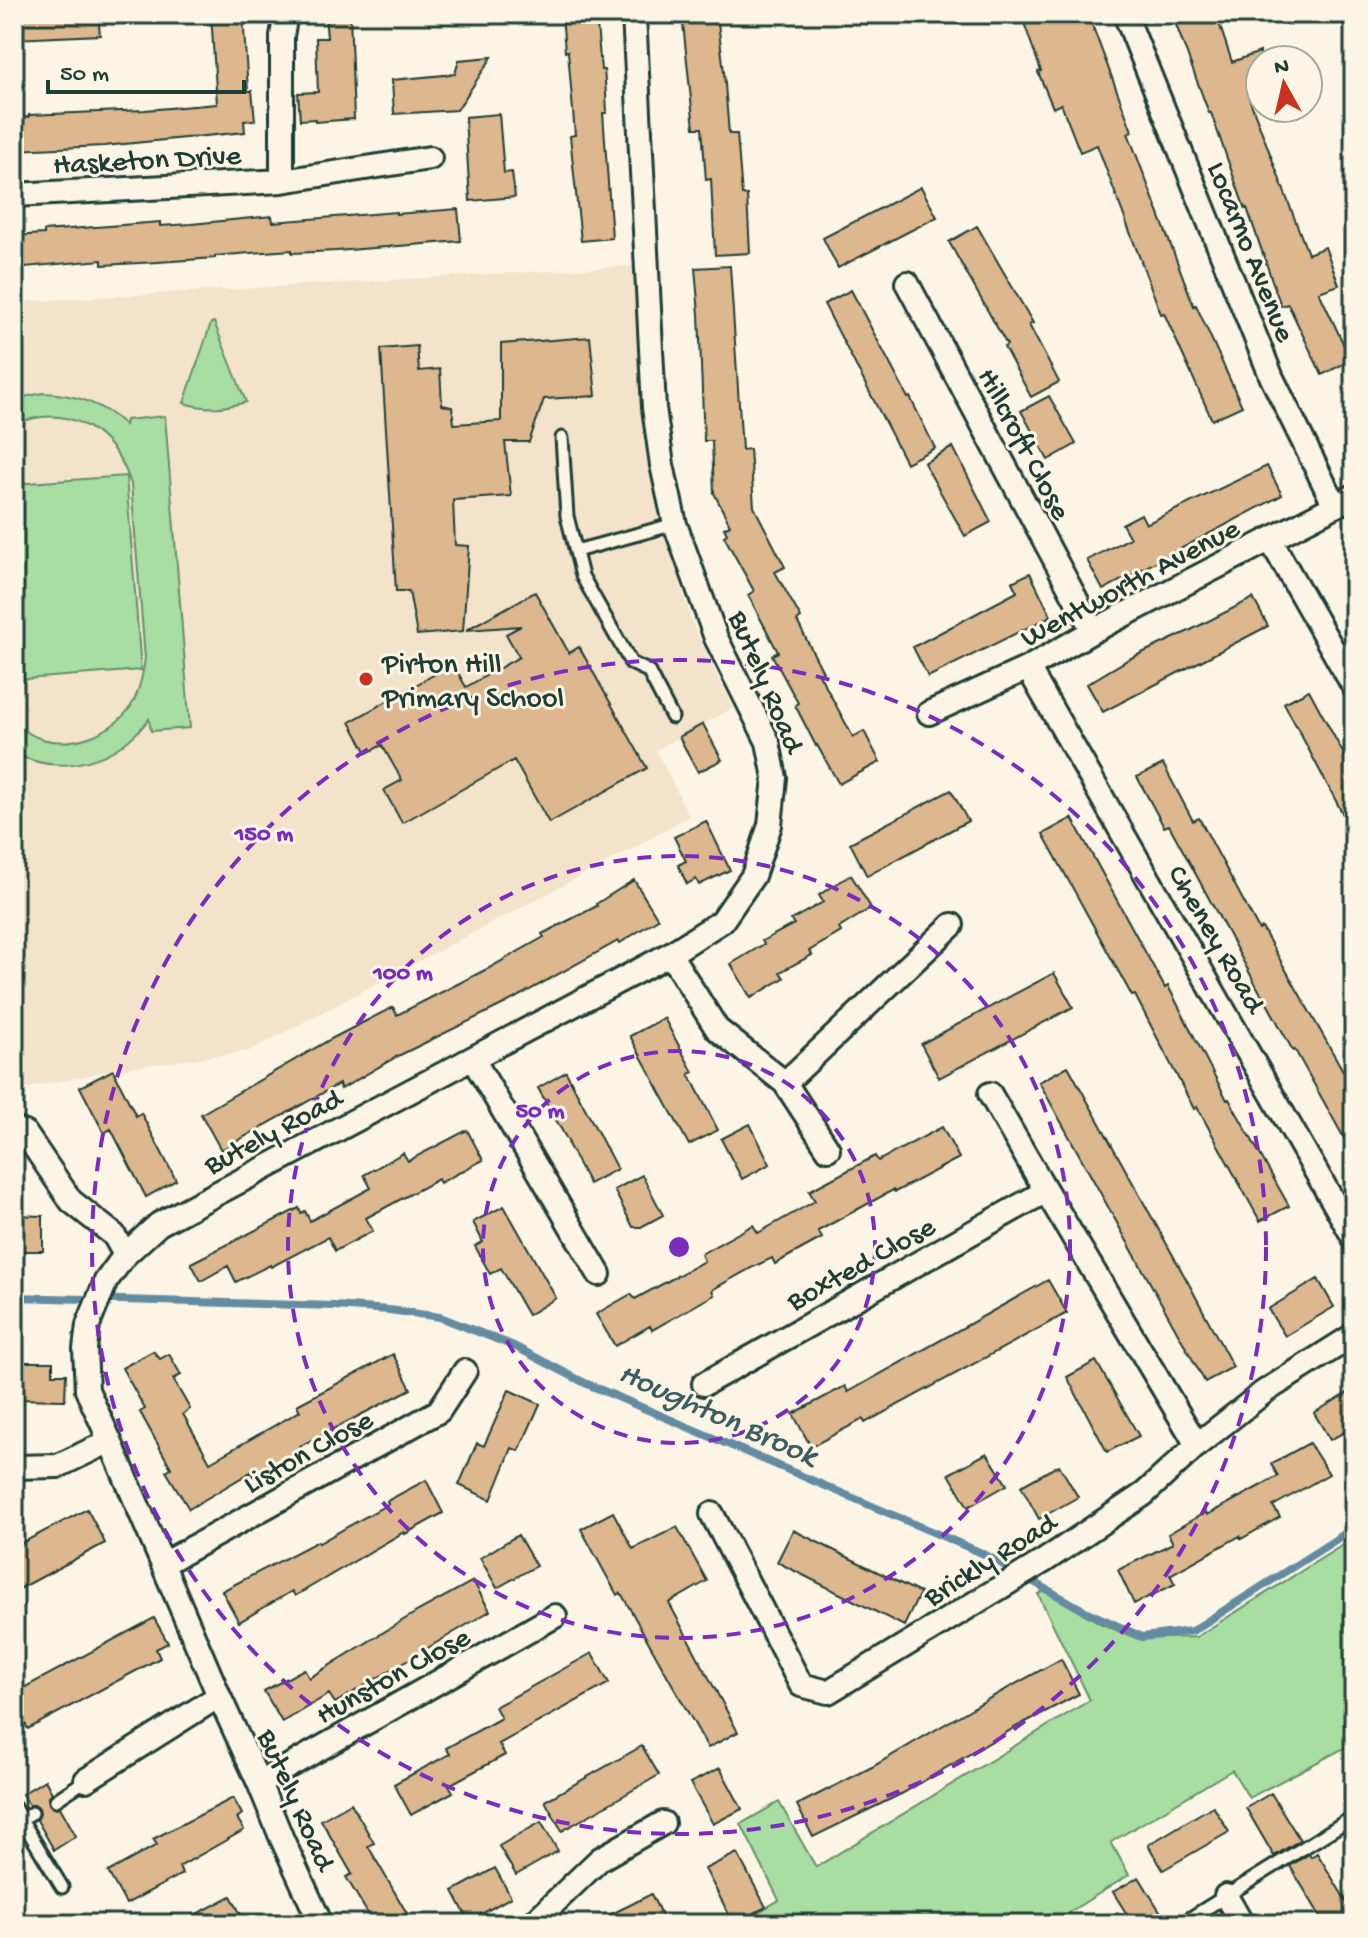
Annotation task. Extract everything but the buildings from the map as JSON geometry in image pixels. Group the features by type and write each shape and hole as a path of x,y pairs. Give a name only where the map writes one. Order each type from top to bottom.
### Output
{"street":[{"name":"Hasketon Drive","path":"282,181 282,36 286,14"},
{"name":"Butely Road","path":"321,1924 87,1390 85,1349 88,1325 106,1281 125,1255 159,1224 670,954 722,921 753,876 770,825 775,778 768,742 716,638 675,524 662,465 654,408 634,14"},
{"name":"Locarno Avenue","path":"1125,14 1272,378 1344,501"},
{"name":"Hasketon Drive","path":"14,195 282,181 430,158"},
{"name":"Hillcroft Close","path":"907,283 1093,631"},
{"name":"Wentworth Avenue","path":"929,713 1028,668 1344,501"},
{"path":"1271,541 1354,687"},
{"name":"Cheney Road","path":"1028,668 1354,1238"},
{"path":"785,1083 952,925"},
{"path":"670,954 717,1029 785,1083 828,1149"},
{"path":"473,1059 599,1274"},
{"path":"990,1094 1197,1445"},
{"path":"14,1129 25,1133 71,1201 114,1235 125,1255"},
{"name":"Boxted Close","path":"704,1384 1046,1191"},
{"name":"Brickly Road","path":"712,1514 801,1685 828,1692 1044,1561 1144,1494 1197,1445 1264,1392 1354,1335"},
{"name":"Liston Close","path":"163,1564 439,1411 465,1371"},
{"path":"14,1467 58,1466 110,1441"},
{"name":"Hunston Close","path":"259,1783 555,1616"},
{"path":"86,1780 219,1696"},
{"path":"532,1924 600,1859 663,1823"},
{"path":"1226,1896 1242,1924"}],"lane":[{"path":"562,438 567,516 582,576 631,663 648,671 672,717"},
{"path":"576,551 675,524"},
{"path":"56,1800 86,1780"},
{"path":"14,1807 62,1887"},
{"path":"21,1819 32,1813"},
{"path":"1181,1924 1354,1818"}],"shaded area":[{"name":"Pirton Hill Primary School","path":"632,266 640,390 656,502 693,625 733,708 656,750 689,816 249,1051 113,1070 14,1091 14,302"}],"green space":[{"path":"214,322 246,402 215,407 184,403 211,323"},
{"path":"43,393 87,401 125,425 126,420 165,416 190,728 151,731 149,719 136,734 105,755 69,764 51,764 14,753 14,724 42,739 54,741 79,740 103,731 131,706 139,688 145,658 131,484 113,449 86,426 70,419 53,417 14,425 14,399"},
{"path":"126,476 141,670 14,680 14,484"},
{"path":"1354,1538 1354,1743 1249,1798 1232,1770 1111,1842 1129,1875 1050,1924 739,1924 779,1900 741,1824 779,1802 816,1867 1090,1700 1038,1594 1044,1591 1102,1624 1138,1639 1196,1637"}],"waterway":[{"name":"Houghton Brook","path":"14,1297 335,1306 440,1317 514,1346 585,1383 984,1554 1087,1612 1142,1637 1192,1631 1354,1528"}],"place":[{"name":"Pirton Hill Primary School","path":"366,679"}]}
